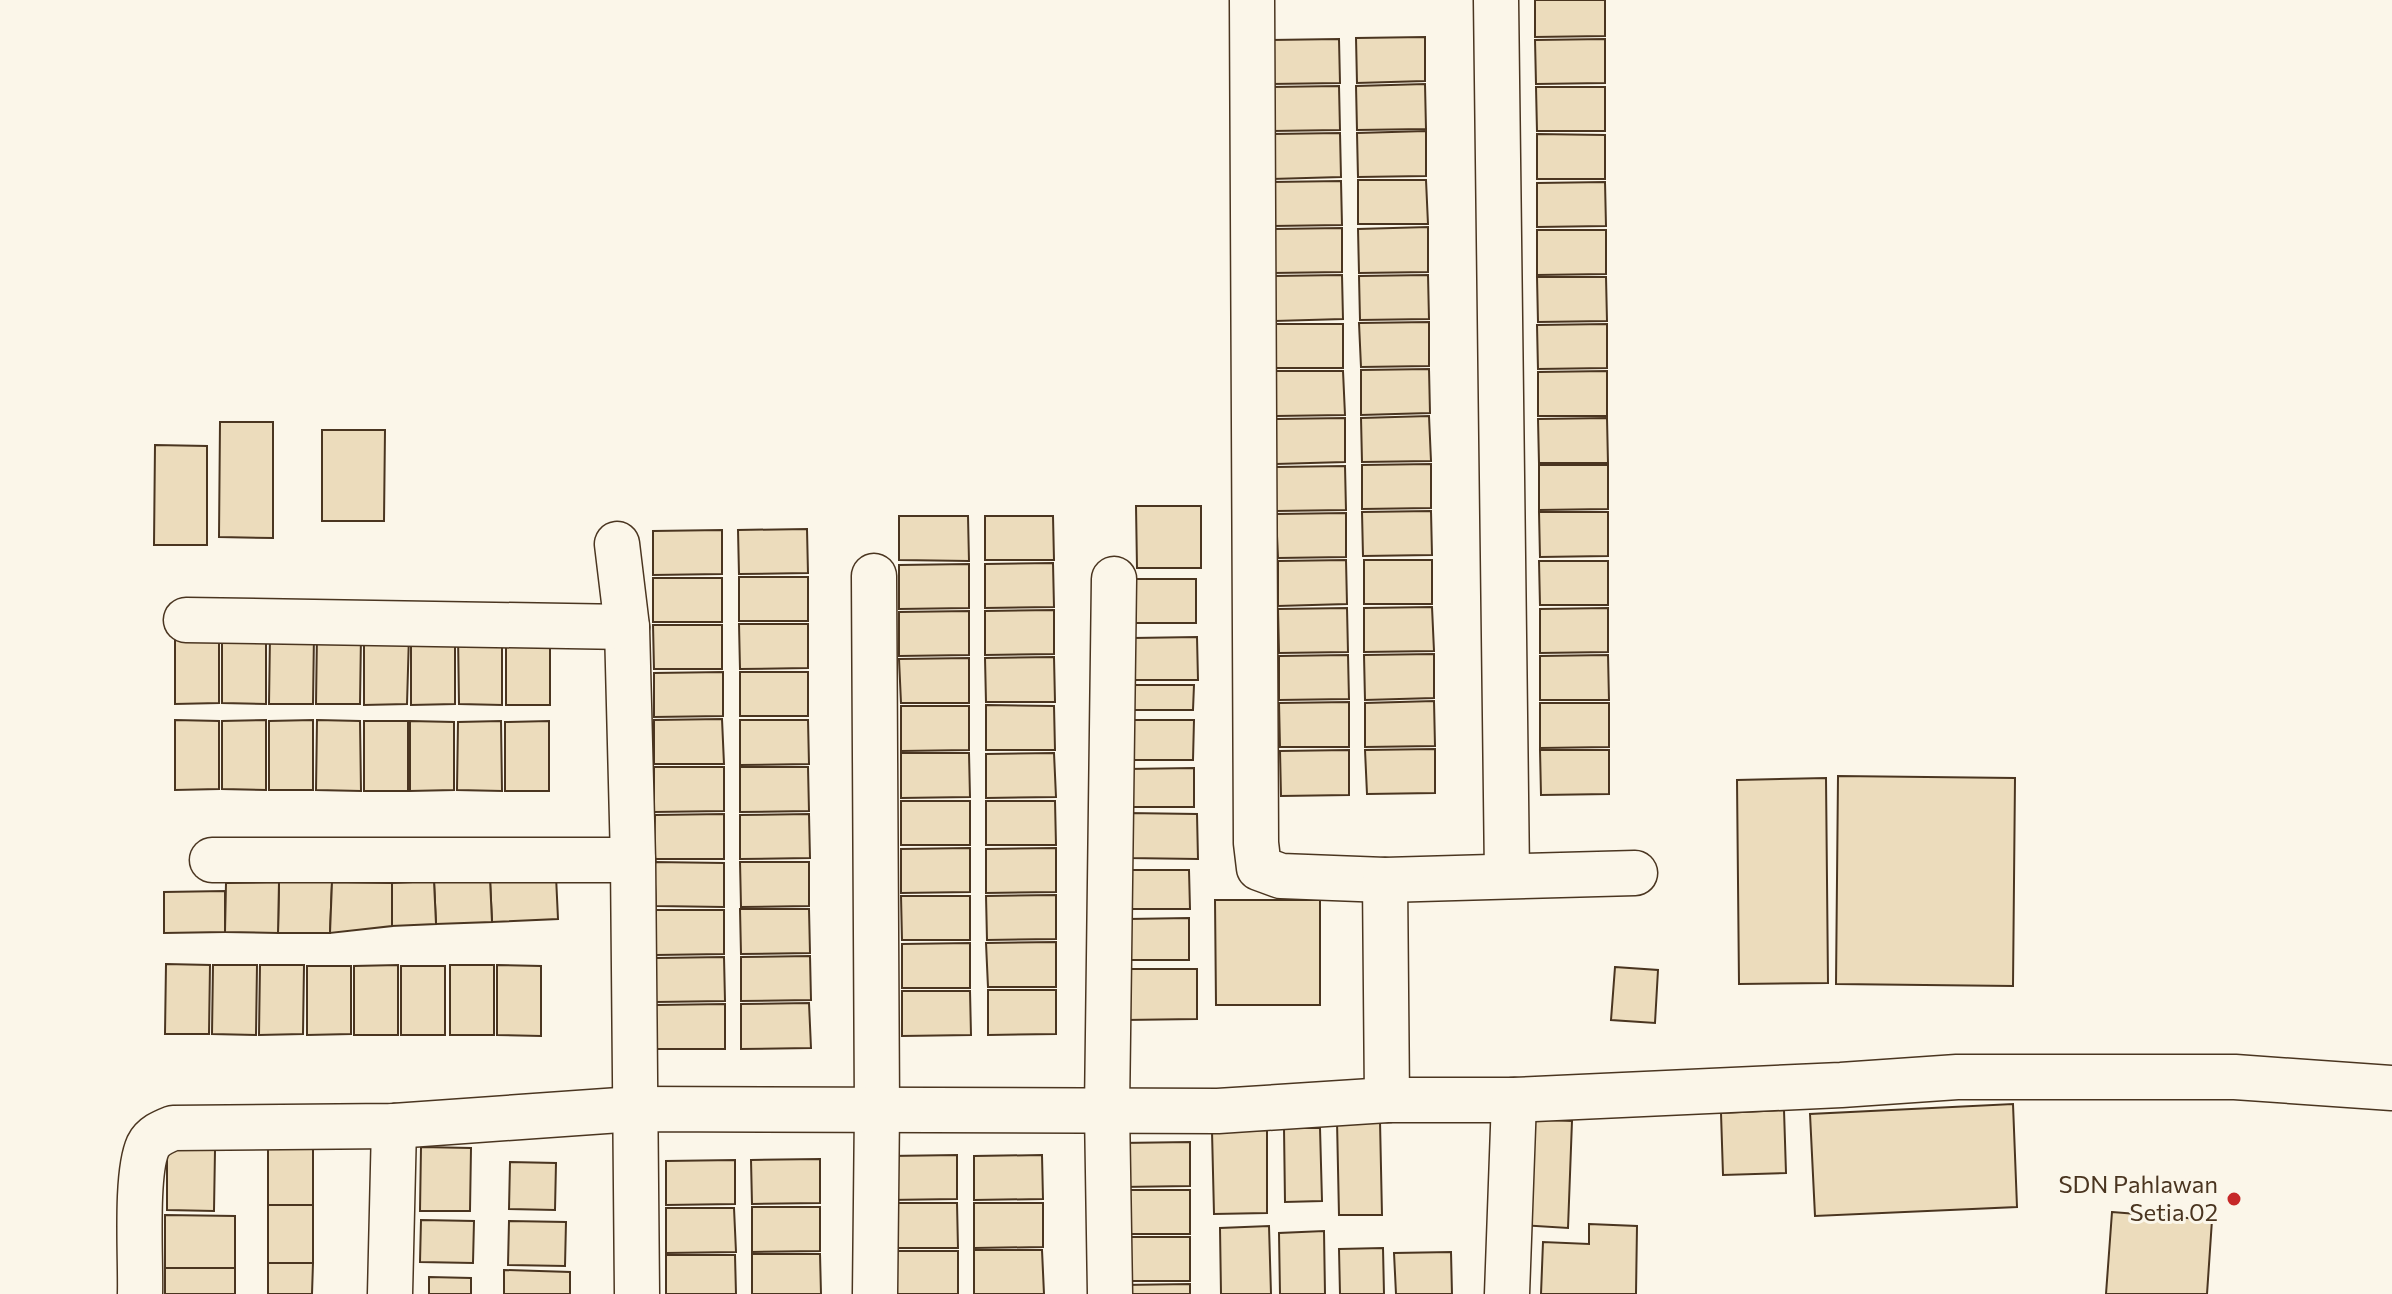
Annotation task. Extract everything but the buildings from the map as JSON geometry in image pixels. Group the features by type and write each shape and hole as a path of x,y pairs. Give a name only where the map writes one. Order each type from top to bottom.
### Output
{"street":[{"path":"1252,0 1256,843 1259,868 1281,876 1385,880 1635,873"},
{"path":"1496,0 1507,875"},
{"path":"617,544 627,627 633,860 637,1294"},
{"path":"874,576 875,1294"},
{"path":"1110,1294 1107,1110 1114,579"},
{"path":"186,620 627,627"},
{"path":"212,860 633,860"},
{"path":"1385,880 1387,1100"},
{"path":"140,1294 142,1169 149,1143 173,1128 394,1126 634,1109 1218,1111 1387,1100 1514,1100 1972,1076 2235,1077 2392,1088"},
{"path":"1507,1294 1514,1100"},
{"path":"390,1294 394,1126"}],"place":[{"name":"SDN Pahlawan Setia 02","path":"2234,1199"}]}
